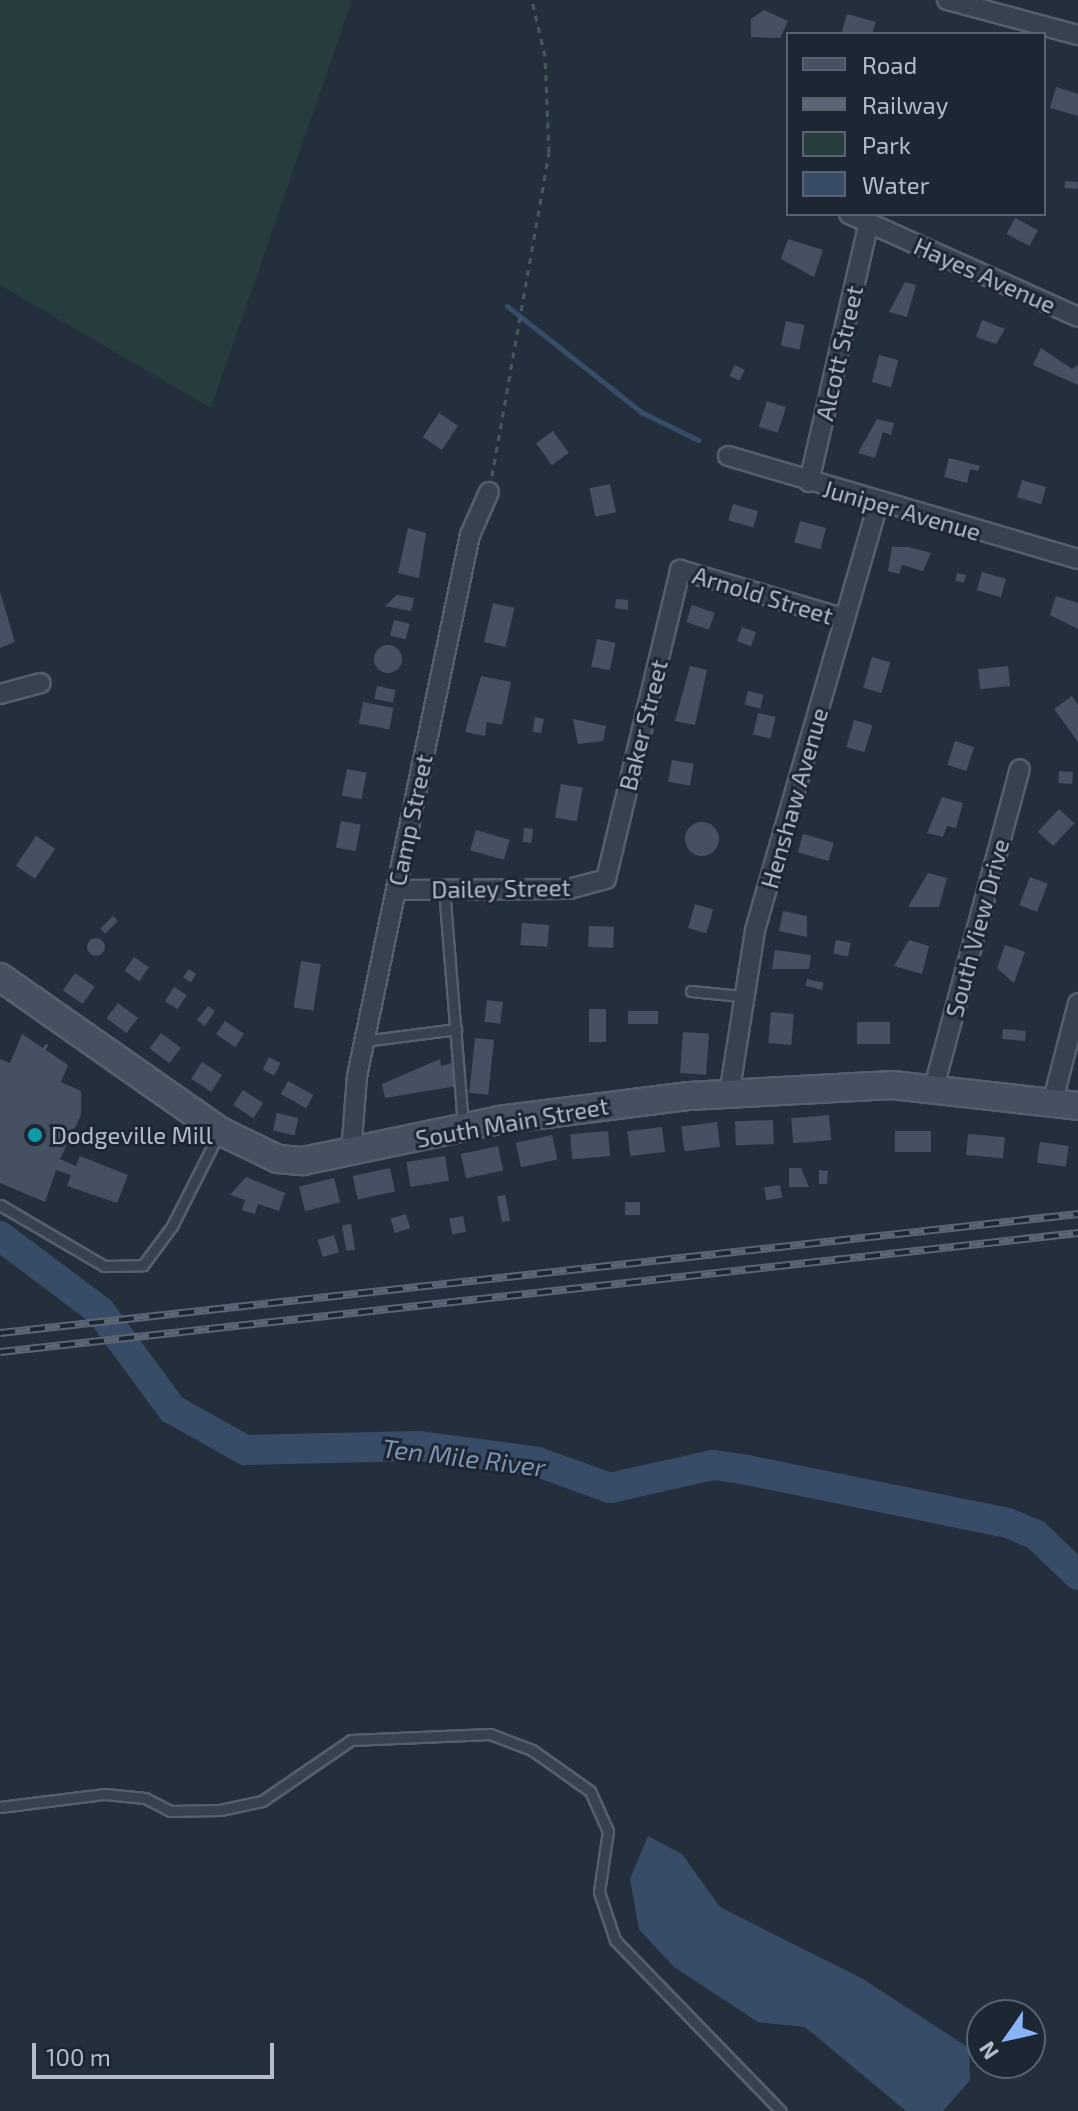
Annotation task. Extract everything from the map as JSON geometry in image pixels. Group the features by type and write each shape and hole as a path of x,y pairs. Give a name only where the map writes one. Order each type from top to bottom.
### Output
{"main road":[{"name":"South Main Street","path":"0,977 220,1131 278,1159 351,1153 463,1128 615,1103 934,1087 1066,1103"}],"street":[{"path":"947,0 1078,35"},
{"name":"Hayes Avenue","path":"853,216 1078,317"},
{"name":"Alcott Street","path":"809,482 869,223"},
{"name":"Juniper Avenue","path":"728,456 878,505 1078,559"},
{"name":"Camp Street","path":"351,1153 364,1041 470,535 489,492"},
{"name":"Henshaw Avenue","path":"729,1095 741,996 878,505"},
{"name":"Arnold Street","path":"680,570 845,619"},
{"name":"Baker Street","path":"606,879 680,570"},
{"path":"0,694 41,683"},
{"name":"South View Drive","path":"934,1087 1020,769"},
{"name":"Dailey Street","path":"396,890 569,889 606,879"},
{"path":"1066,1103 1078,1003"}],"lane":[{"path":"444,889 445,972 456,1029 463,1128"},
{"path":"691,991 741,996"},
{"path":"364,1041 456,1029"},
{"path":"0,1205 104,1266 143,1265 172,1226 220,1131"},
{"path":"0,1807 105,1794 145,1798 170,1811 220,1810 262,1801 351,1740 490,1734 532,1750 590,1791 608,1831 599,1892 615,1940 781,2111"}],"path":[{"path":"489,492 549,152 545,56 532,0"},
{"path":"44,1049 52,1035"}],"green space":[{"path":"0,0 352,0 211,408 0,285"}],"water":[{"path":"648,1836 682,1854 720,1907 863,1979 966,2046 966,2079 970,2080 943,2111 906,2111 805,2027 758,2022 674,1967 639,1929 630,1879"}],"building":[{"path":"764,10 788,21 780,38 751,37 751,19"},
{"path":"847,14 876,22 873,32 842,32"},
{"path":"1056,87 1078,94 1078,116 1050,108"},
{"path":"1065,181 1078,182 1077,189 1065,188"},
{"path":"1015,218 1038,230 1030,246 1007,234"},
{"path":"788,239 823,250 814,277 781,259"},
{"path":"905,282 916,285 907,317 889,312"},
{"path":"982,320 1005,329 996,344 976,337"},
{"path":"786,321 805,325 799,349 781,345"},
{"path":"1041,348 1072,369 1078,365 1078,385 1033,365"},
{"path":"879,355 898,360 891,387 872,382"},
{"path":"735,365 745,370 739,381 730,376"},
{"path":"767,401 786,407 778,433 759,427"},
{"path":"439,413 458,426 442,450 423,437"},
{"path":"877,419 894,423 891,435 883,432 875,458 858,453"},
{"path":"553,431 569,453 552,465 536,443"},
{"path":"949,458 980,466 978,471 970,469 967,483 944,477"},
{"path":"1022,480 1046,487 1041,504 1017,497"},
{"path":"610,484 616,512 595,517 589,488"},
{"path":"733,504 758,511 753,528 728,520"},
{"path":"800,521 826,528 820,549 794,542"},
{"path":"408,528 426,533 419,578 398,573"},
{"path":"892,547 908,547 931,553 923,571 902,565 899,574 888,571"},
{"path":"982,572 1006,579 1001,597 977,590"},
{"path":"957,573 966,575 964,583 955,581"},
{"path":"0,592 15,642 0,648"},
{"path":"397,595 414,598 411,611 385,606"},
{"path":"1056,596 1078,603 1078,629 1050,615"},
{"path":"616,599 628,600 628,610 615,608"},
{"path":"493,603 514,608 505,647 484,642"},
{"path":"692,605 715,613 709,630 686,622"},
{"path":"394,620 410,624 406,639 390,636"},
{"path":"742,627 756,632 751,646 737,641"},
{"path":"597,639 616,643 610,670 591,666"},
{"path":"388,645 398,649 402,659 398,669 388,673 378,669 374,659 378,649"},
{"path":"872,657 890,662 881,693 863,688"},
{"path":"690,666 707,670 695,725 675,721"},
{"path":"1008,666 1010,686 980,689 978,669"},
{"path":"481,676 511,682 502,725 487,722 485,736 465,732"},
{"path":"377,686 396,690 393,703 374,699"},
{"path":"748,691 764,695 760,708 745,705"},
{"path":"1072,696 1078,705 1078,742 1054,709"},
{"path":"363,702 393,708 389,730 359,724"},
{"path":"758,713 776,717 771,738 753,734"},
{"path":"535,717 544,719 541,733 533,732"},
{"path":"573,719 606,726 603,741 578,744"},
{"path":"854,720 872,725 865,752 846,747"},
{"path":"955,741 974,747 966,771 947,765"},
{"path":"672,760 694,764 690,785 668,782"},
{"path":"347,769 367,773 361,799 342,796"},
{"path":"1059,771 1073,772 1072,784 1058,783"},
{"path":"561,784 583,788 577,821 555,817"},
{"path":"942,797 963,803 956,828 947,826 943,837 927,833"},
{"path":"1059,809 1074,823 1053,846 1038,832"},
{"path":"341,821 361,825 355,851 336,848"},
{"path":"702,822 714,827 719,839 714,851 702,856 690,851 685,839 690,827"},
{"path":"524,828 533,829 531,843 523,842"},
{"path":"476,830 510,840 504,860 470,850"},
{"path":"803,834 834,843 829,861 798,852"},
{"path":"36,836 55,849 35,879 16,866"},
{"path":"928,873 947,878 939,907 908,907"},
{"path":"1030,877 1048,884 1037,912 1019,905"},
{"path":"695,904 713,909 706,933 688,928"},
{"path":"783,911 807,916 807,937 779,931"},
{"path":"113,916 118,921 105,934 100,929"},
{"path":"522,923 549,925 547,947 520,945"},
{"path":"589,926 614,927 613,948 588,947"},
{"path":"96,938 105,947 96,956 87,947"},
{"path":"836,940 851,943 848,957 833,954"},
{"path":"909,940 929,946 922,974 894,966"},
{"path":"1005,945 1025,952 1014,983 997,968"},
{"path":"775,950 811,955 809,969 772,969"},
{"path":"134,957 149,967 139,981 124,971"},
{"path":"301,961 321,964 313,1011 294,1007"},
{"path":"189,969 196,974 190,982 183,977"},
{"path":"75,973 95,987 83,1004 63,990"},
{"path":"807,979 824,983 822,990 805,986"},
{"path":"174,987 187,995 178,1009 165,1001"},
{"path":"487,1000 503,1002 500,1024 484,1022"},
{"path":"118,1003 138,1018 127,1033 107,1018"},
{"path":"208,1006 215,1011 205,1026 197,1020"},
{"path":"589,1009 606,1009 606,1042 589,1042"},
{"path":"628,1011 658,1011 658,1024 628,1024"},
{"path":"771,1012 794,1014 791,1045 768,1043"},
{"path":"225,1021 244,1034 235,1047 216,1034"},
{"path":"857,1022 890,1022 890,1044 857,1044"},
{"path":"1003,1029 1026,1031 1025,1041 1002,1039"},
{"path":"683,1032 709,1034 706,1075 680,1073"},
{"path":"161,1033 181,1048 170,1063 150,1048"},
{"name":"Dodgeville Mill","path":"22,1034 68,1065 61,1082 81,1091 81,1115 60,1159 76,1166 80,1156 128,1175 117,1203 67,1186 71,1175 56,1170 45,1202 0,1183 0,1059 10,1063"},
{"path":"475,1038 494,1040 488,1095 469,1093"},
{"path":"269,1057 281,1063 274,1075 263,1069"},
{"path":"440,1059 441,1066 452,1063 457,1086 385,1098 382,1084"},
{"path":"202,1062 222,1075 211,1092 191,1079"},
{"path":"288,1081 313,1095 306,1108 281,1094"},
{"path":"243,1090 263,1103 253,1118 233,1105"},
{"path":"277,1113 298,1118 294,1135 273,1131"},
{"path":"829,1115 831,1140 793,1143 791,1118"},
{"path":"773,1120 774,1144 736,1145 735,1121"},
{"path":"717,1122 720,1147 684,1151 681,1126"},
{"path":"662,1127 665,1152 630,1156 627,1131"},
{"path":"608,1131 610,1156 572,1159 570,1134"},
{"path":"895,1131 931,1131 931,1152 895,1152"},
{"path":"968,1134 1005,1137 1003,1158 966,1155"},
{"path":"552,1135 557,1159 521,1167 516,1143"},
{"path":"1040,1142 1069,1146 1066,1167 1037,1163"},
{"path":"498,1146 503,1170 466,1178 461,1154"},
{"path":"445,1156 449,1181 410,1187 406,1162"},
{"path":"390,1168 395,1191 358,1199 353,1176"},
{"path":"789,1168 801,1168 809,1187 789,1187"},
{"path":"819,1170 828,1171 827,1184 819,1184"},
{"path":"246,1177 285,1193 279,1211 258,1204 255,1214 242,1210 245,1200 230,1195"},
{"path":"334,1178 340,1202 305,1211 299,1187"},
{"path":"780,1185 782,1198 766,1200 764,1188"},
{"path":"505,1195 510,1221 502,1222 497,1197"},
{"path":"625,1202 640,1202 640,1215 625,1215"},
{"path":"406,1214 410,1228 395,1233 391,1218"},
{"path":"463,1216 466,1232 452,1234 449,1219"},
{"path":"351,1224 355,1250 346,1251 342,1225"},
{"path":"334,1235 339,1252 323,1257 318,1240"}],"waterway":[{"path":"507,306 641,412 698,440"},
{"name":"Ten Mile River","path":"0,1236 100,1311 172,1409 245,1450 420,1446 538,1462 610,1488 713,1465 747,1470 1008,1523 1036,1535 1078,1575"}],"railway":[{"path":"0,1333 1078,1214"},
{"path":"0,1352 1078,1233"}],"place":[{"name":"Dodgeville Mill","path":"35,1135"}]}
